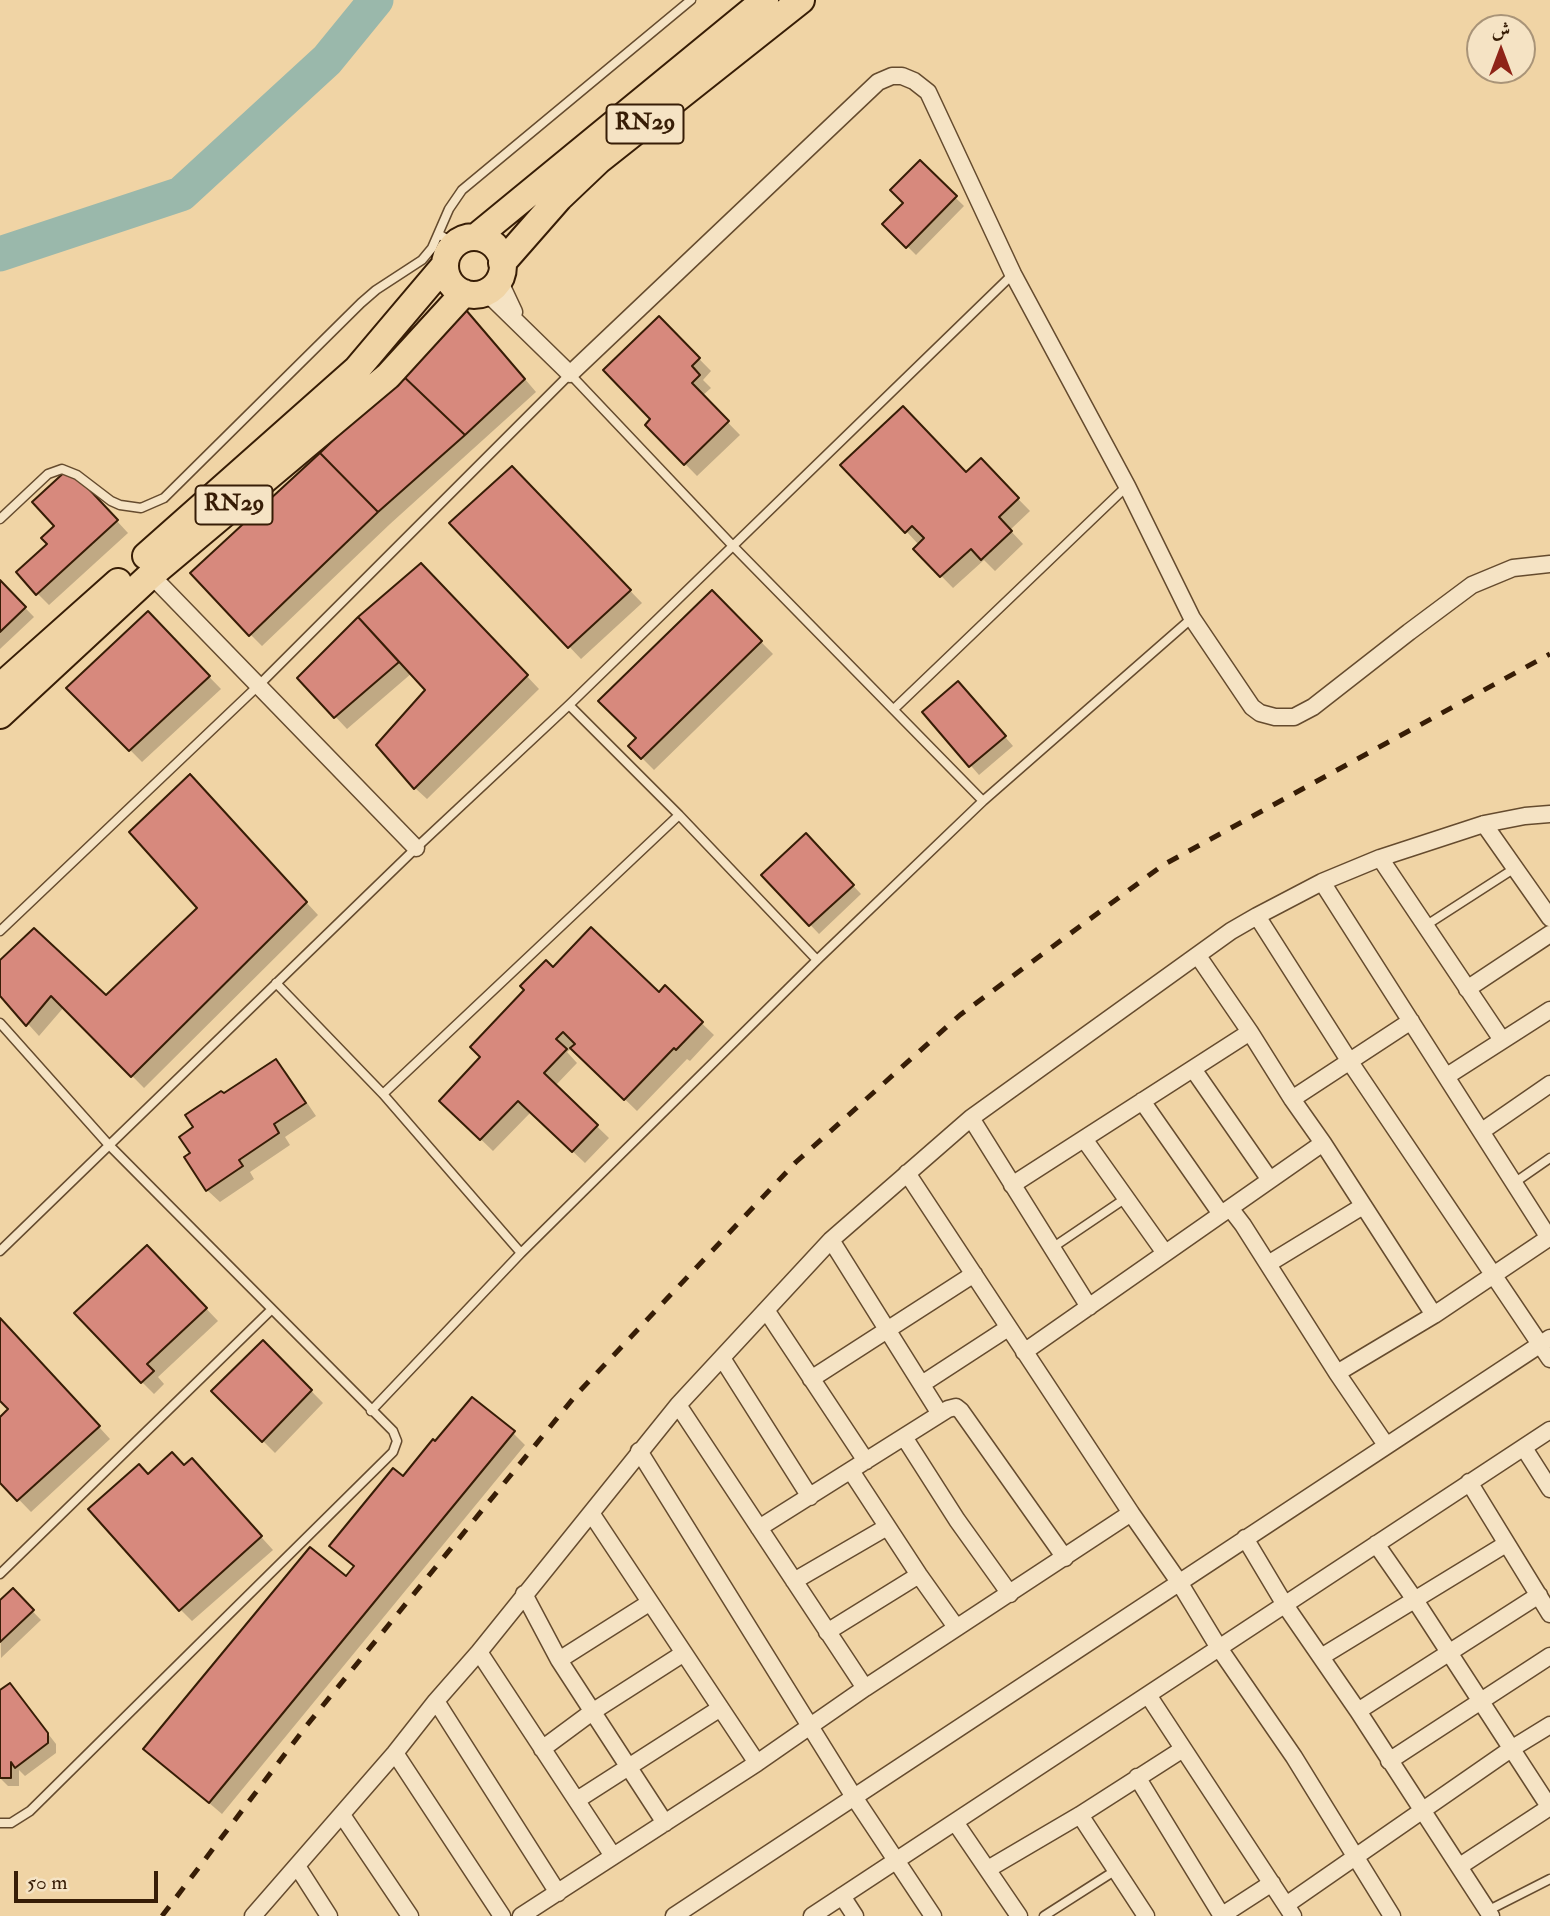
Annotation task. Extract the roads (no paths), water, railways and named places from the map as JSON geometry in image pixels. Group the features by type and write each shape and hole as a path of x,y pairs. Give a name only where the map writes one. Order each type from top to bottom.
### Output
{"highway":[{"name":"RN29","path":"0,715 10,687 356,369 454,245 765,0"},
{"name":"RN29","path":"10,687 151,575 388,376 488,282 559,198 599,160 801,0"},
{"path":"454,245 494,245 500,253 488,282 450,282 454,245"}],"street":[{"path":"488,282 518,321 570,374 878,82 892,76 902,76 914,80 928,92 1013,274 1127,486 1192,618 1252,707 1275,718 1294,716 1313,707 1472,585 1513,568 1550,564"},
{"path":"151,575 260,684 416,848"},
{"path":"253,1916 395,1753 678,1405 831,1240 971,1118 1257,915 1322,882 1380,858 1484,824 1550,814"},
{"path":"1484,824 1550,917"},
{"path":"1380,858 1502,1040"},
{"path":"1322,882 1549,1238 1433,1315 1337,1373"},
{"path":"1257,915 1350,1062 1494,1274 1545,1341 1550,1359"},
{"path":"1467,989 1550,934"},
{"path":"1198,956 1323,1143 1433,1315"},
{"path":"1447,1076 1550,1010"},
{"path":"1292,1100 1412,1021"},
{"path":"1012,1185 1250,1032"},
{"path":"1194,1069 1270,1180"},
{"path":"1482,1131 1550,1084"},
{"path":"1142,1101 1268,1264 1386,1445"},
{"path":"971,1118 1089,1307"},
{"path":"1084,1139 1165,1254"},
{"path":"1024,1352 1323,1143"},
{"path":"907,1173 1179,1582 1219,1648 1294,1757 1392,1916"},
{"path":"1268,1264 1363,1206"},
{"path":"831,1240 940,1414"},
{"path":"811,1379 974,1274"},
{"path":"766,1310 866,1461"},
{"path":"922,1384 1008,1328"},
{"path":"674,1916 1545,1341"},
{"path":"722,1358 810,1497"},
{"path":"678,1405 865,1688"},
{"path":"759,1528 940,1414 956,1407 1065,1558"},
{"path":"812,1916 1550,1430"},
{"path":"904,1437 957,1520 1010,1594"},
{"path":"1524,1448 1550,1489"},
{"path":"639,1451 854,1797 933,1916"},
{"path":"851,1471 956,1627"},
{"path":"1469,1482 1550,1614"},
{"path":"591,1513 757,1763"},
{"path":"521,1916 757,1763 956,1627 1131,1513"},
{"path":"794,1581 887,1527"},
{"path":"1245,1538 1285,1605 1490,1913"},
{"path":"1376,1544 1550,1807 1460,1866"},
{"path":"1321,1657 1506,1544"},
{"path":"827,1632 919,1575"},
{"path":"524,1594 559,1660 665,1823"},
{"path":"1358,1711 1539,1595"},
{"path":"559,1660 649,1603"},
{"path":"479,1652 613,1856"},
{"path":"542,1749 592,1712 684,1653"},
{"path":"1389,1761 1550,1656"},
{"path":"1147,1695 1290,1911 1355,1857 1550,1725"},
{"path":"436,1701 558,1893"},
{"path":"577,1800 719,1709"},
{"path":"988,1869 1080,1815 1183,1749"},
{"path":"395,1753 502,1916"},
{"path":"1137,1777 1222,1916 1272,1883"},
{"path":"342,1815 410,1916"},
{"path":"1080,1815 1146,1916"},
{"path":"955,1822 1019,1916"},
{"path":"297,1866 329,1916"},
{"path":"842,1896 855,1916"}],"lane":[{"path":"0,519 55,470 70,471 120,505 141,508 164,498 361,303 422,260 454,245 449,209 471,183 691,0"},
{"path":"0,1251 1013,274"},
{"path":"0,931 260,684 570,374 732,545 983,800"},
{"path":"894,709 1127,486"},
{"path":"371,1411 521,1253 817,960 983,800 1192,618"},
{"path":"569,705 817,960"},
{"path":"383,1094 678,815"},
{"path":"1425,926 1515,868"},
{"path":"276,983 383,1094 521,1253"},
{"path":"0,1023 108,1144 393,1431 397,1441 393,1452 30,1811 11,1823 0,1823"},
{"path":"1514,1182 1550,1158"},
{"path":"1052,1248 1126,1198"},
{"path":"0,1574 271,1310"},
{"path":"1044,1916 1116,1870"},
{"path":"1490,1913 1550,1879"}],"waterway":[{"path":"0,254 181,194 327,60 376,0"}],"railway":[{"path":"162,1916 307,1725 576,1395 796,1162 960,1015 1163,865 1550,654"}]}
